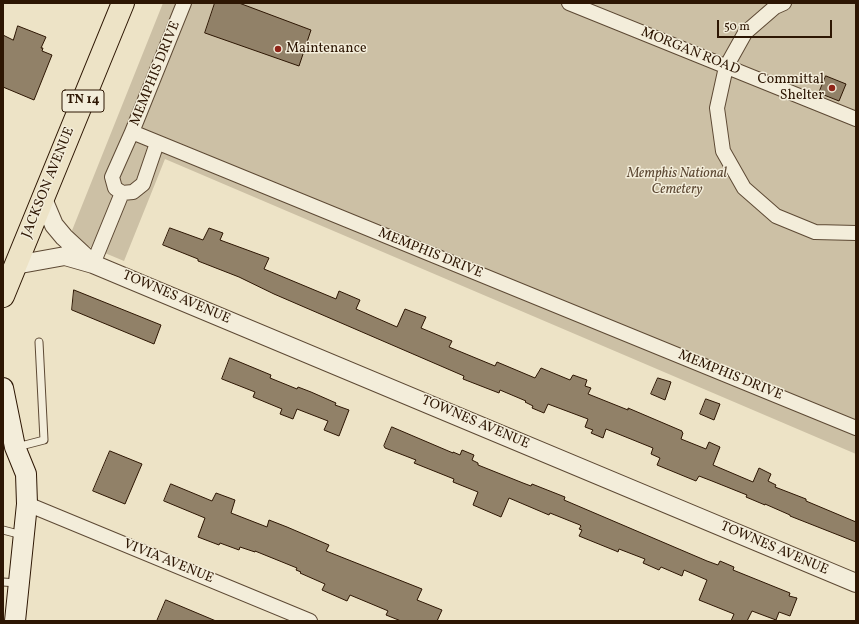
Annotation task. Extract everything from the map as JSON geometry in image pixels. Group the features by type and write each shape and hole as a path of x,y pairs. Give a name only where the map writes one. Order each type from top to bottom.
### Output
{"main road":[{"name":"JACKSON AVENUE","path":"3,296 123,3"},
{"path":"3,388 15,447 26,474 27,504 24,535 11,583 15,621"},
{"path":"3,431 15,447"}],"street":[{"name":"MEMPHIS DRIVE","path":"184,3 132,132 856,428"},
{"name":"MORGAN ROAD","path":"569,3 856,119"},
{"path":"784,3 775,7 745,33 726,67 717,108 724,151 744,188 776,216 815,232 856,233"},
{"path":"132,132 112,177 116,188 122,193 133,192 143,184 157,143"},
{"path":"93,264 122,193"},
{"name":"TOWNES AVENUE","path":"43,200 54,225 64,237 93,264"},
{"name":"TOWNES AVENUE","path":"15,265 65,256 93,264 856,583"},
{"name":"VIVIA AVENUE","path":"27,504 310,621"}],"lane":[{"path":"15,447 44,440 39,342"},
{"path":"3,530 24,535"}],"green space":[{"name":"Memphis National Cemetery","path":"163,3 856,3 856,454 165,159 124,261 69,238"}],"building":[{"name":"Maintenance","path":"215,3 239,3 311,30 299,66 205,33"},
{"path":"18,26 46,37 41,48 43,48 42,51 52,55 34,100 3,87 3,35 13,40"},
{"name":"Committal Shelter","path":"826,76 846,84 839,101 819,93"},
{"path":"170,228 203,240 209,228 223,233 220,240 269,258 264,269 336,299 339,291 360,300 356,309 397,327 405,309 426,317 421,328 452,341 449,347 495,366 497,362 535,378 541,368 570,380 573,375 587,380 585,386 591,388 588,394 628,410 628,408 682,431 683,433 681,439 706,449 709,442 720,447 713,465 753,482 759,468 771,474 768,481 776,485 775,487 806,499 806,501 856,522 856,542 790,516 746,497 747,495 712,481 699,476 696,481 657,465 660,458 651,454 653,448 606,429 603,438 591,433 593,430 585,427 588,419 548,404 544,413 532,408 533,406 525,402 526,401 500,390 499,393 463,379 464,376 163,245"},
{"path":"74,290 161,325 154,344 72,310"},
{"path":"230,358 271,375 270,378 297,389 298,387 311,392 336,403 335,405 349,410 339,436 324,430 328,421 297,409 293,419 280,414 282,409 253,397 255,392 222,379"},
{"path":"658,378 671,382 665,400 651,394"},
{"path":"706,399 720,404 714,420 700,414"},
{"path":"392,427 453,453 460,455 462,450 474,455 472,460 478,463 478,465 531,486 532,484 565,497 564,500 707,561 718,565 720,561 734,567 733,570 790,593 789,596 797,598 790,616 779,612 776,620 752,611 747,621 731,621 734,614 699,600 707,580 684,570 682,576 661,567 659,570 643,563 645,559 619,549 618,552 579,536 582,530 579,529 581,526 580,525 550,513 549,515 509,498 501,517 473,505 478,492 453,482 454,479 414,463 416,460 385,448 384,446"},
{"path":"110,451 142,464 125,504 93,491"},
{"path":"171,484 212,501 216,493 235,500 231,513 267,527 269,520 287,527 329,545 326,551 422,589 417,600 442,610 437,621 401,621 386,615 388,611 350,595 347,601 322,590 325,584 300,573 301,572 296,570 297,568 255,551 240,547 239,550 220,543 219,545 198,537 205,518 164,501"},
{"path":"166,600 216,621 157,621"}],"place":[{"name":"Maintenance","path":"278,49"},
{"name":"Committal Shelter","path":"832,88"}]}
